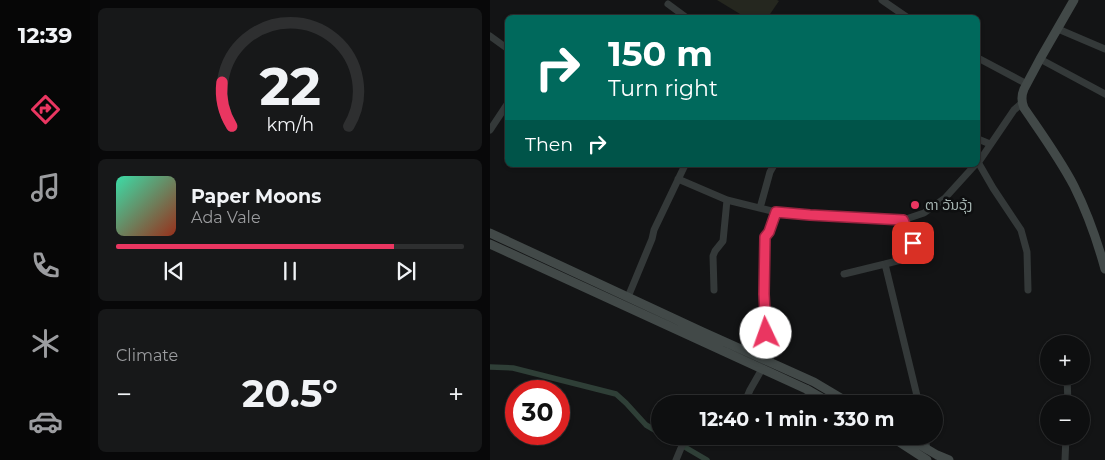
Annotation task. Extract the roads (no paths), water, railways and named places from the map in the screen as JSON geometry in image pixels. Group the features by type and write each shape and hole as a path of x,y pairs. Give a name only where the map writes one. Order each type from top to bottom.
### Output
{"street":[{"path":"882,0 904,15"},
{"path":"1074,0 1027,84 1022,94 1022,103 1073,185 1088,217 1105,269"},
{"path":"668,4 683,15"},
{"path":"1058,29 1105,49"},
{"path":"490,36 505,46"},
{"path":"980,59 1027,84"},
{"path":"1040,59 1105,94"},
{"path":"980,159 1014,110 1022,103"},
{"path":"490,130 505,108"},
{"path":"980,140 990,144"},
{"path":"628,296 654,230 684,167"},
{"path":"760,208 773,167"},
{"path":"678,180 727,200 776,212 903,220 924,213 944,198 973,167"},
{"path":"980,167 1021,230 1027,252 1028,290"},
{"path":"714,290 714,256 715,251 723,241 727,200"},
{"path":"770,362 764,294 765,237 769,232 776,212"},
{"path":"844,274 909,258 913,251 913,243 903,220"},
{"path":"490,233 814,382 836,395"},
{"path":"490,244 816,395"},
{"path":"885,264 916,395"},
{"path":"748,395 762,369"},
{"path":"676,460 682,445"},
{"path":"904,445 927,460"},
{"path":"919,445 950,460"},
{"path":"926,445 927,450"},
{"path":"1065,460 1066,445"}],"waterway":[{"path":"490,367 513,368 616,394 651,428"},
{"path":"681,445 707,460"}],"place":[{"name":"ຕາ ວັນວຸ້ງ","path":"915,205"}]}
